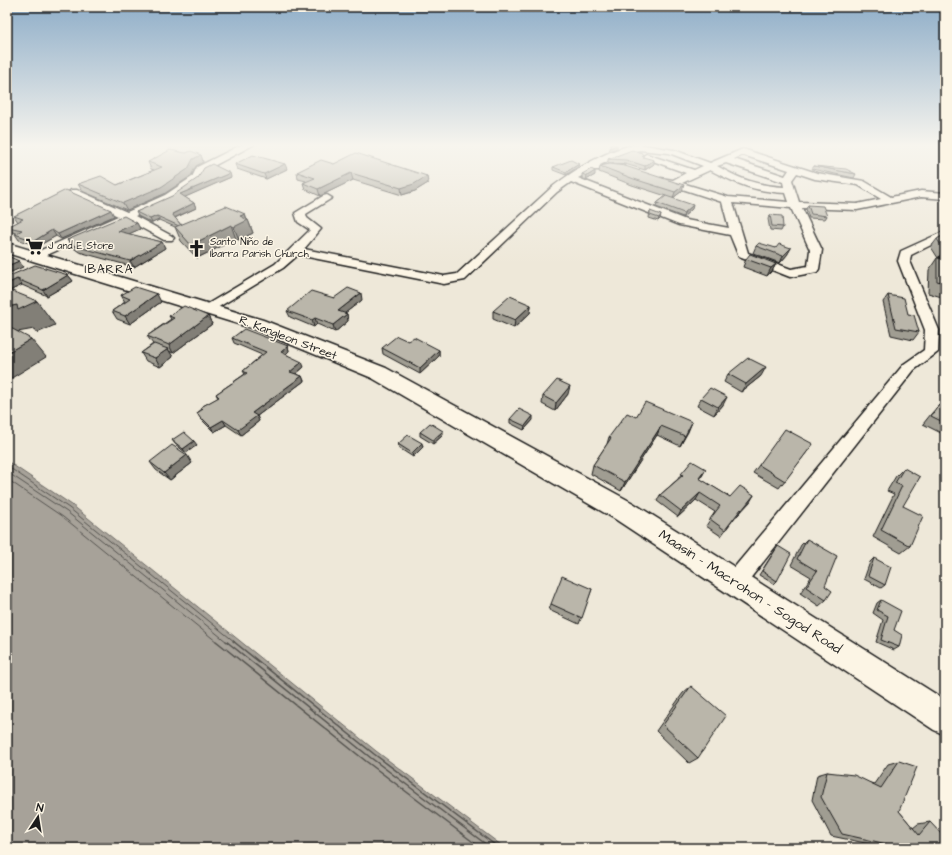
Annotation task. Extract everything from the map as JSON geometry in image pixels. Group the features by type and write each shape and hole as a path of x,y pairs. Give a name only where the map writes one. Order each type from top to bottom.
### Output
{"main road":[{"name":"R. Kangleon Street","path":"7,248 40,262 207,308 265,327 379,373 552,469"},
{"name":"Maasin – Macrohon – Sogod Road","path":"552,469 624,511 945,719"}],"street":[{"path":"40,262 128,216 169,197 189,184"},
{"path":"296,251 444,280 461,277 562,184"},
{"path":"585,184 683,223 735,233"},
{"path":"677,184 727,200 795,205 857,207 921,194 945,196"},
{"path":"744,184 763,188 790,190"},
{"path":"727,200 735,233 743,255 790,273 813,269 816,250 795,205 788,184"},
{"path":"862,184 891,201"},
{"path":"74,192 128,216 168,238"},
{"path":"207,308 278,266 296,251 316,229 302,220 300,213 327,198"},
{"path":"735,582 909,367 931,352 932,330 904,261 905,252 945,234"}],"water":[{"path":"7,461 72,505 376,751 505,848 7,848"}],"building":[{"path":"78,184 166,184 123,203"},
{"path":"189,184 204,184 180,194 194,203 172,214 181,225 179,226 157,216 150,219 136,212 172,196"},
{"path":"305,184 329,184 318,189"},
{"path":"387,184 414,184 401,188"},
{"path":"649,184 684,185 675,192"},
{"path":"66,190 111,210 58,234 52,230 34,241 15,234 22,230 8,227 23,219 14,216"},
{"path":"666,196 693,205 684,213 657,203"},
{"path":"808,205 823,206 827,216 811,214"},
{"path":"226,206 245,214 240,216 248,220 234,227 231,225 191,245 175,227"},
{"path":"650,211 661,215 659,218 650,215"},
{"path":"770,215 782,216 783,227 772,226"},
{"path":"124,216 137,223 118,231 162,242 130,261 75,246 67,240"},
{"path":"944,235 945,236 945,250 937,239"},
{"path":"759,243 776,248 779,244 791,248 783,256 756,246"},
{"path":"750,254 776,264 771,268 746,259"},
{"path":"10,257 19,261 7,266 7,258"},
{"path":"937,258 945,259 945,283 937,281"},
{"path":"35,265 68,275 43,290 17,279 7,284 7,277"},
{"path":"135,287 157,294 125,316 112,311 130,299 121,295"},
{"path":"348,288 361,293 338,311 347,314 333,325 315,318 312,320 287,311 311,291 334,298"},
{"path":"12,291 37,301 18,310 17,305 7,307 7,293"},
{"path":"888,295 904,298 908,314 914,315 919,332 896,328"},
{"path":"510,296 531,305 515,320 493,311"},
{"path":"184,306 208,316 169,345 147,336 174,318 169,316"},
{"path":"7,326 31,339 7,353"},
{"path":"244,329 288,346 281,352 302,362 290,372 302,376 252,413 257,416 238,430 223,420 211,427 197,413 203,409 201,407 219,397 216,394 247,373 243,371 266,352 232,338"},
{"path":"397,336 408,341 414,337 439,350 420,368 382,348"},
{"path":"154,344 168,349 155,358 141,353"},
{"path":"748,358 766,367 746,384 728,374"},
{"path":"557,380 570,386 556,403 543,396"},
{"path":"710,388 727,397 718,407 701,398"},
{"path":"645,402 692,422 685,436 661,426 625,482 593,465 611,438 609,437 627,413 636,417"},
{"path":"939,405 945,408 945,423 931,416"},
{"path":"519,409 533,416 525,426 510,419"},
{"path":"430,423 443,431 433,440 420,432"},
{"path":"785,429 813,444 785,481 759,465"},
{"path":"184,432 194,441 183,449 172,440"},
{"path":"408,435 422,443 412,453 398,444"},
{"path":"172,445 187,455 164,473 150,462"},
{"path":"692,461 706,469 699,478 730,497 740,486 754,495 725,530 710,519 720,506 700,493 681,511 660,495 683,475 681,474"},
{"path":"904,468 920,477 903,506 923,516 910,546 881,530 902,486 895,483"},
{"path":"807,539 837,556 825,586 832,591 826,600 806,587 817,571 797,559"},
{"path":"778,546 791,554 777,581 762,571"},
{"path":"874,558 891,567 885,585 868,576"},
{"path":"562,576 592,589 582,618 551,604"},
{"path":"881,600 901,611 894,630 902,635 899,647 881,640 888,616 877,610"},
{"path":"691,686 726,716 698,758 663,725"},
{"path":"899,761 917,767 899,811 919,835 930,822 945,838 945,848 892,848 887,844 842,834 821,797 827,772 854,775 881,788"}],"place":[{"name":"J and E Store","path":"35,246"},
{"name":"Santo Niño de Ibarra Parish Church","path":"197,248"}],"district":[{"name":"IBARRA","path":"109,269"}]}
